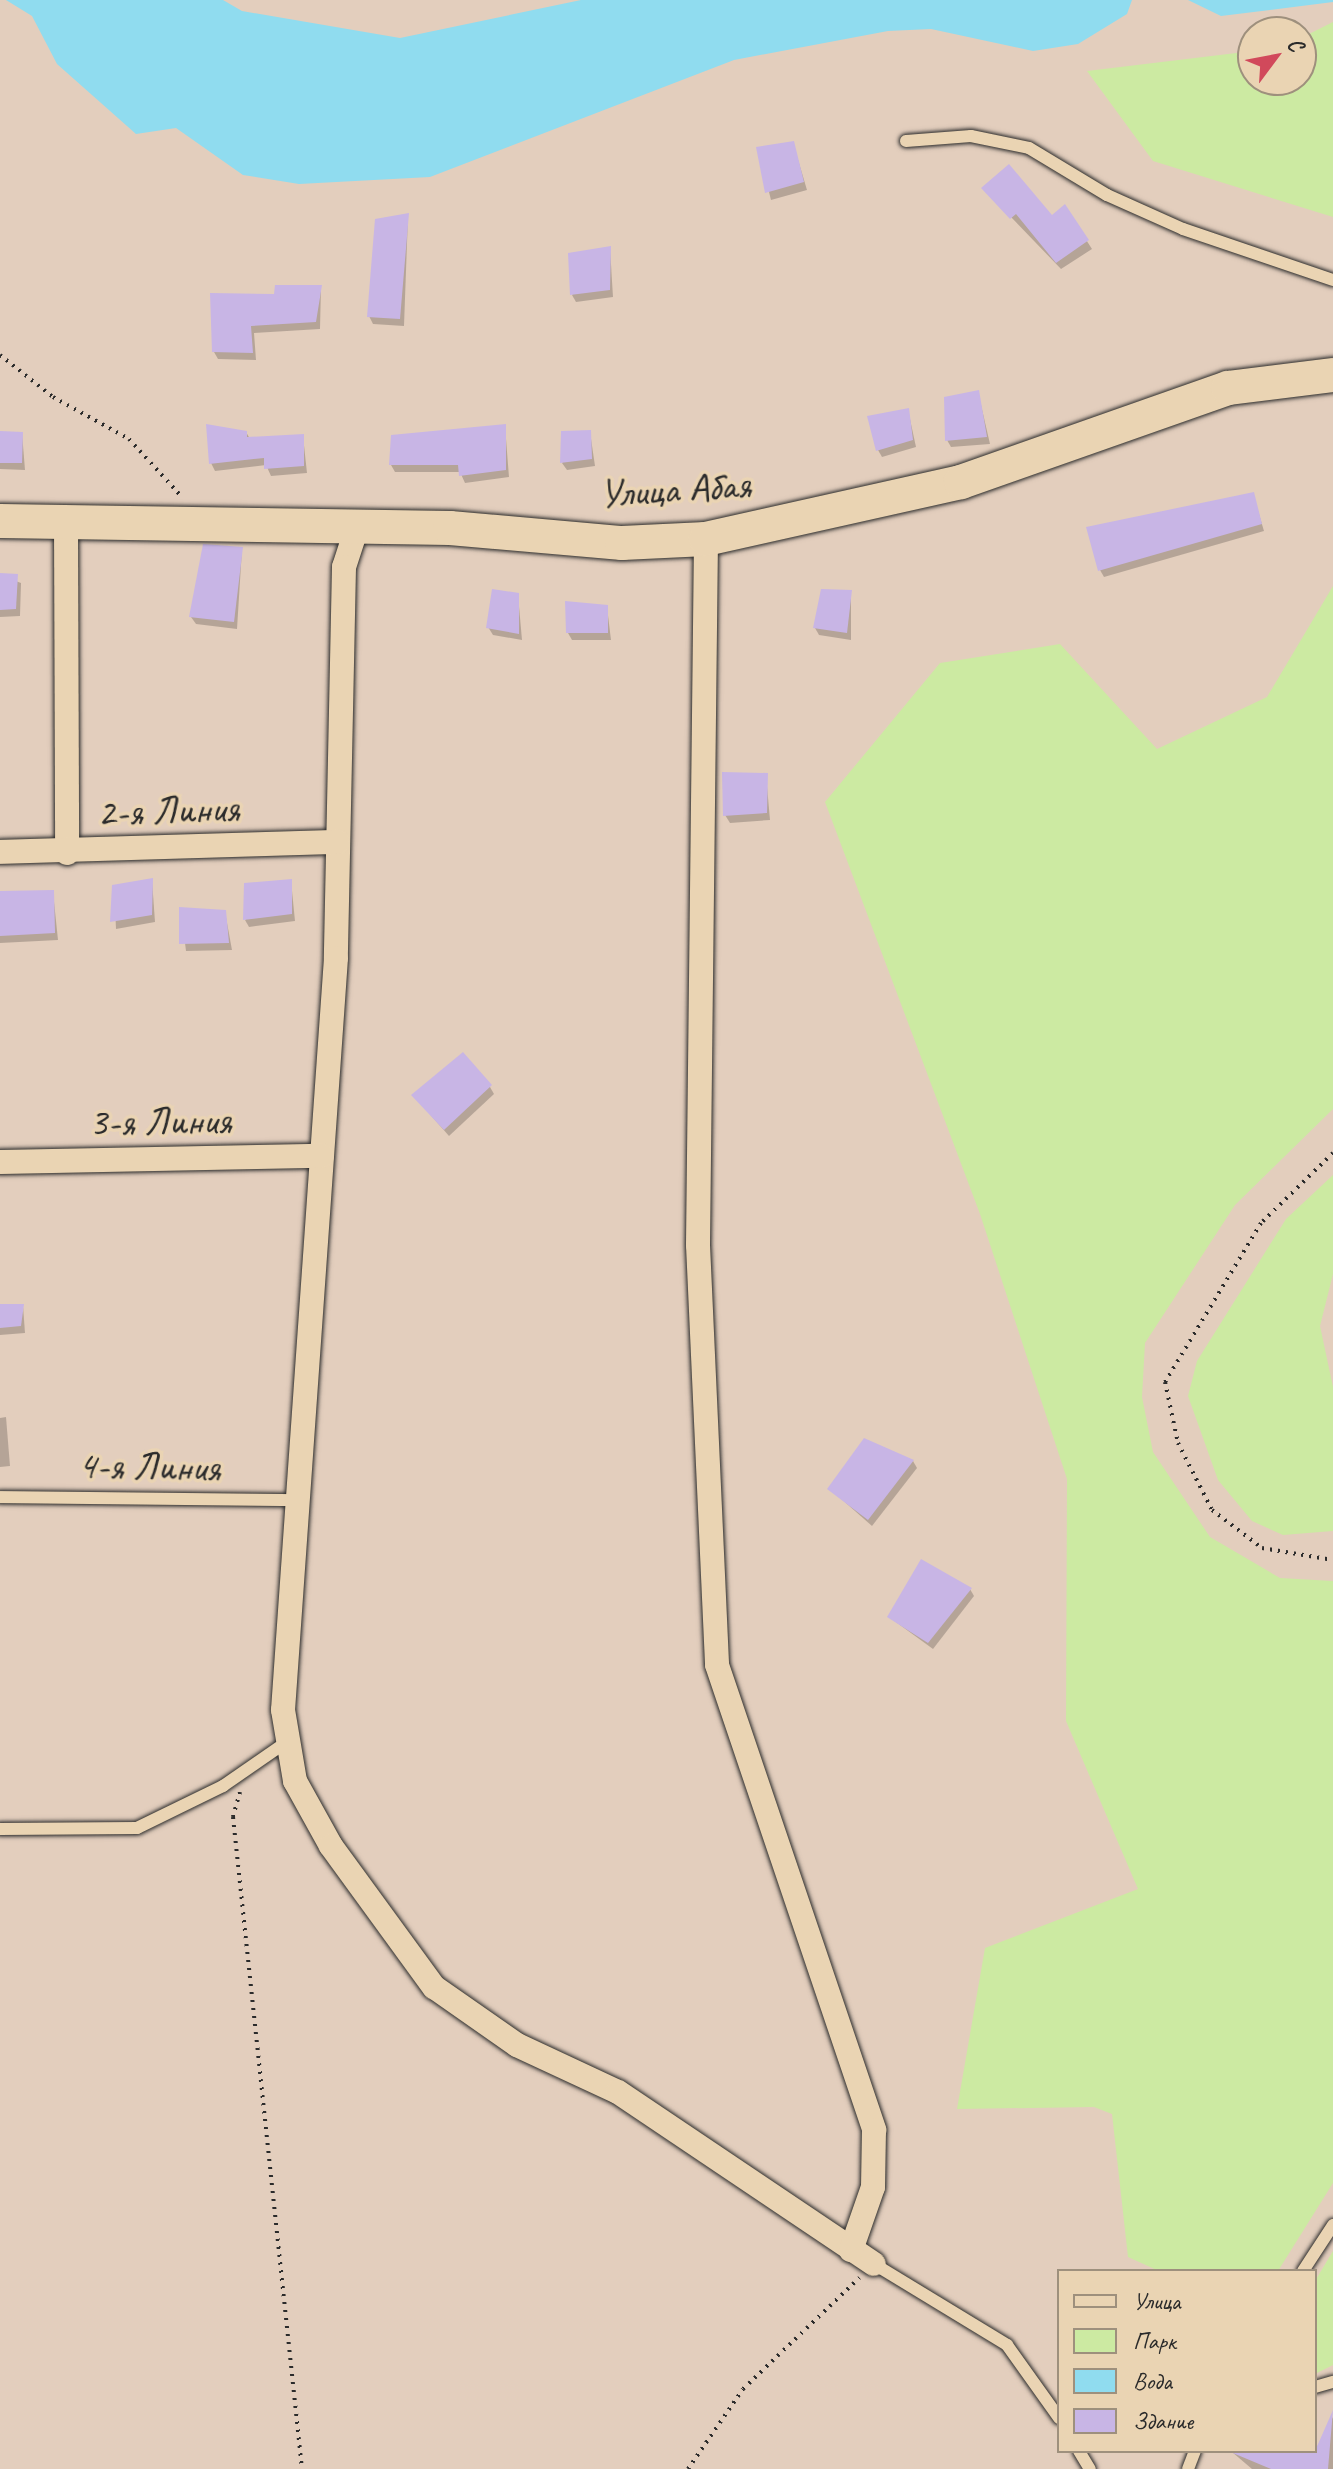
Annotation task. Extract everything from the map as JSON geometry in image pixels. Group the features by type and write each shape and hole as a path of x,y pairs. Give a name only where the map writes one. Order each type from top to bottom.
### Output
{"street":[{"name":"Улица Абая","path":"0,521 357,527 622,543 706,539 961,482 1228,388 1333,375"},
{"path":"66,522 67,853"},
{"path":"357,527 344,567 338,842 322,1156 283,1710 295,1781 331,1846 434,1987 517,2045 618,2092 874,2264"},
{"path":"706,539 698,1245 717,1665 874,2130 873,2187 851,2250"},
{"name":"2-я Линия","path":"0,852 67,853 338,842"},
{"name":"3-я Линия","path":"0,1162 322,1156"}],"lane":[{"path":"906,141 971,136 1029,148 1107,195 1183,229 1333,280"},
{"name":"4-я Линия","path":"0,1497 298,1500"},
{"path":"0,1829 137,1828 223,1786 288,1741"},
{"path":"1304,2269 1333,2225"},
{"path":"874,2264 1007,2345 1057,2415"}],"path":[{"path":"0,355 53,397 129,439 208,525"},
{"path":"1333,1153 1261,1223 1165,1382 1178,1443 1212,1510 1262,1548 1333,1560"},
{"path":"244,1776 233,1817 302,2469"},
{"path":"688,2469 743,2389 874,2264"}],"green space":[{"path":"1333,22 1333,217 1153,161 1087,71 1237,53 1237,96 1317,96 1317,30"},
{"path":"1333,586 1333,1109 1235,1205 1145,1343 1142,1397 1153,1452 1210,1537 1280,1578 1333,1581 1333,2183 1279,2269 1155,2269 1128,2257 1112,2114 1094,2107 957,2109 985,1948 1138,1889 1066,1721 1067,1479 980,1214 825,802 940,663 1060,644 1157,749 1267,697"},
{"path":"1333,1175 1333,1274 1320,1326 1333,1387 1333,1531 1283,1535 1252,1521 1218,1480 1188,1396 1197,1361 1286,1219"},
{"path":"1333,2251 1333,2365 1317,2373 1317,2278"}],"water":[{"path":"6,0 223,0 242,11 400,38 581,0 1132,0 1127,14 1078,44 1033,51 931,29 888,31 734,60 430,177 299,184 243,175 176,128 136,134 57,64 32,16"},
{"path":"1188,0 1333,0 1333,2 1221,16"}],"building":[{"path":"794,141 804,182 765,193 756,147"},
{"path":"1009,164 1052,215 1065,204 1089,240 1056,263 1016,214 1010,219 981,188"},
{"path":"409,213 400,319 367,317 375,219"},
{"path":"611,246 610,290 570,295 568,253"},
{"path":"275,285 322,285 316,322 251,326 253,353 212,352 210,293 274,294"},
{"path":"979,390 987,437 945,441 944,397"},
{"path":"909,408 913,440 876,451 867,416"},
{"path":"206,424 247,431 247,437 304,434 304,466 264,469 264,458 209,464"},
{"path":"506,424 506,470 459,476 458,465 389,465 391,435"},
{"path":"591,430 592,459 560,463 561,431"},
{"path":"0,431 23,432 22,463 0,463"},
{"path":"1254,492 1262,524 1098,571 1086,527"},
{"path":"203,544 243,547 234,622 189,617"},
{"path":"0,573 18,574 16,609 0,610"},
{"path":"492,589 519,593 519,634 486,628"},
{"path":"821,589 852,590 847,633 813,628"},
{"path":"565,601 608,605 608,633 566,633"},
{"path":"722,772 768,773 767,813 723,816"},
{"path":"153,878 152,915 110,922 112,885"},
{"path":"292,879 292,914 243,920 244,883"},
{"path":"54,890 55,933 0,936 0,891"},
{"path":"179,907 226,910 229,943 179,944"},
{"path":"463,1052 492,1085 444,1130 411,1095"},
{"path":"0,1304 24,1304 21,1326 0,1328"},
{"path":"864,1438 914,1460 868,1520 827,1489"},
{"path":"921,1559 972,1588 928,1643 887,1617"},
{"path":"1333,2410 1328,2469 1271,2469 1233,2453 1317,2453"}]}
